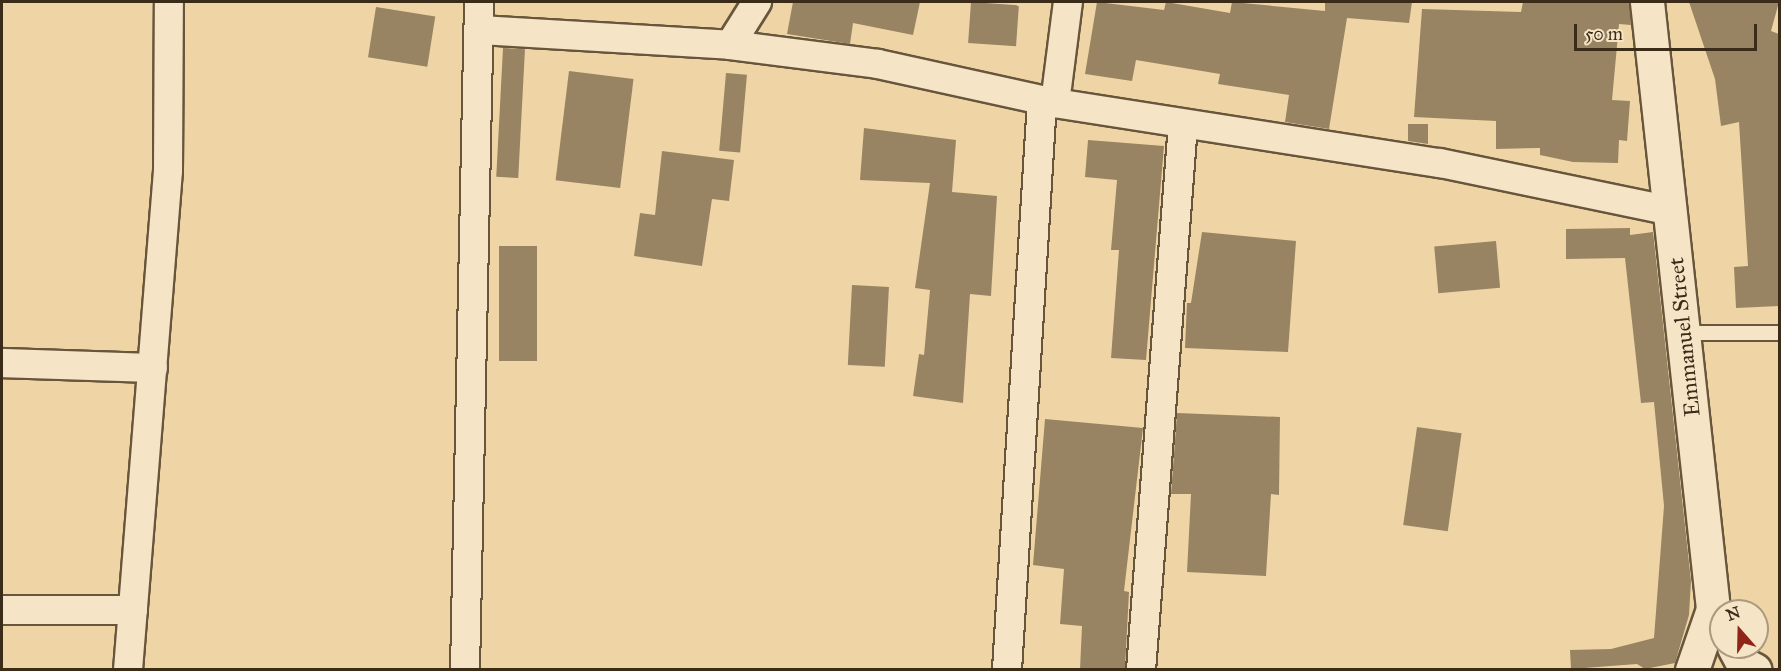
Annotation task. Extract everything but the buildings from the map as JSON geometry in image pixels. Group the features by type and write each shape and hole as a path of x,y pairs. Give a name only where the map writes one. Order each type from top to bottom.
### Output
{"main road":[{"name":"Emmanuel Street","path":"1647,2 1715,599"},
{"name":"Emmanuel Street","path":"1692,669 1709,633"},
{"path":"1740,659 1743,664 1755,669"}],"street":[{"path":"128,669 168,171 169,2"},
{"path":"465,669 480,2"},
{"path":"730,45 757,2"},
{"path":"1007,669 1048,102 1068,2"},
{"path":"480,30 730,45 878,64 1048,102 1440,163 1671,211"},
{"path":"1141,669 1183,124"},
{"path":"2,363 153,368"},
{"path":"2,610 133,610"}],"lane":[{"path":"1684,333 1779,333"}]}
